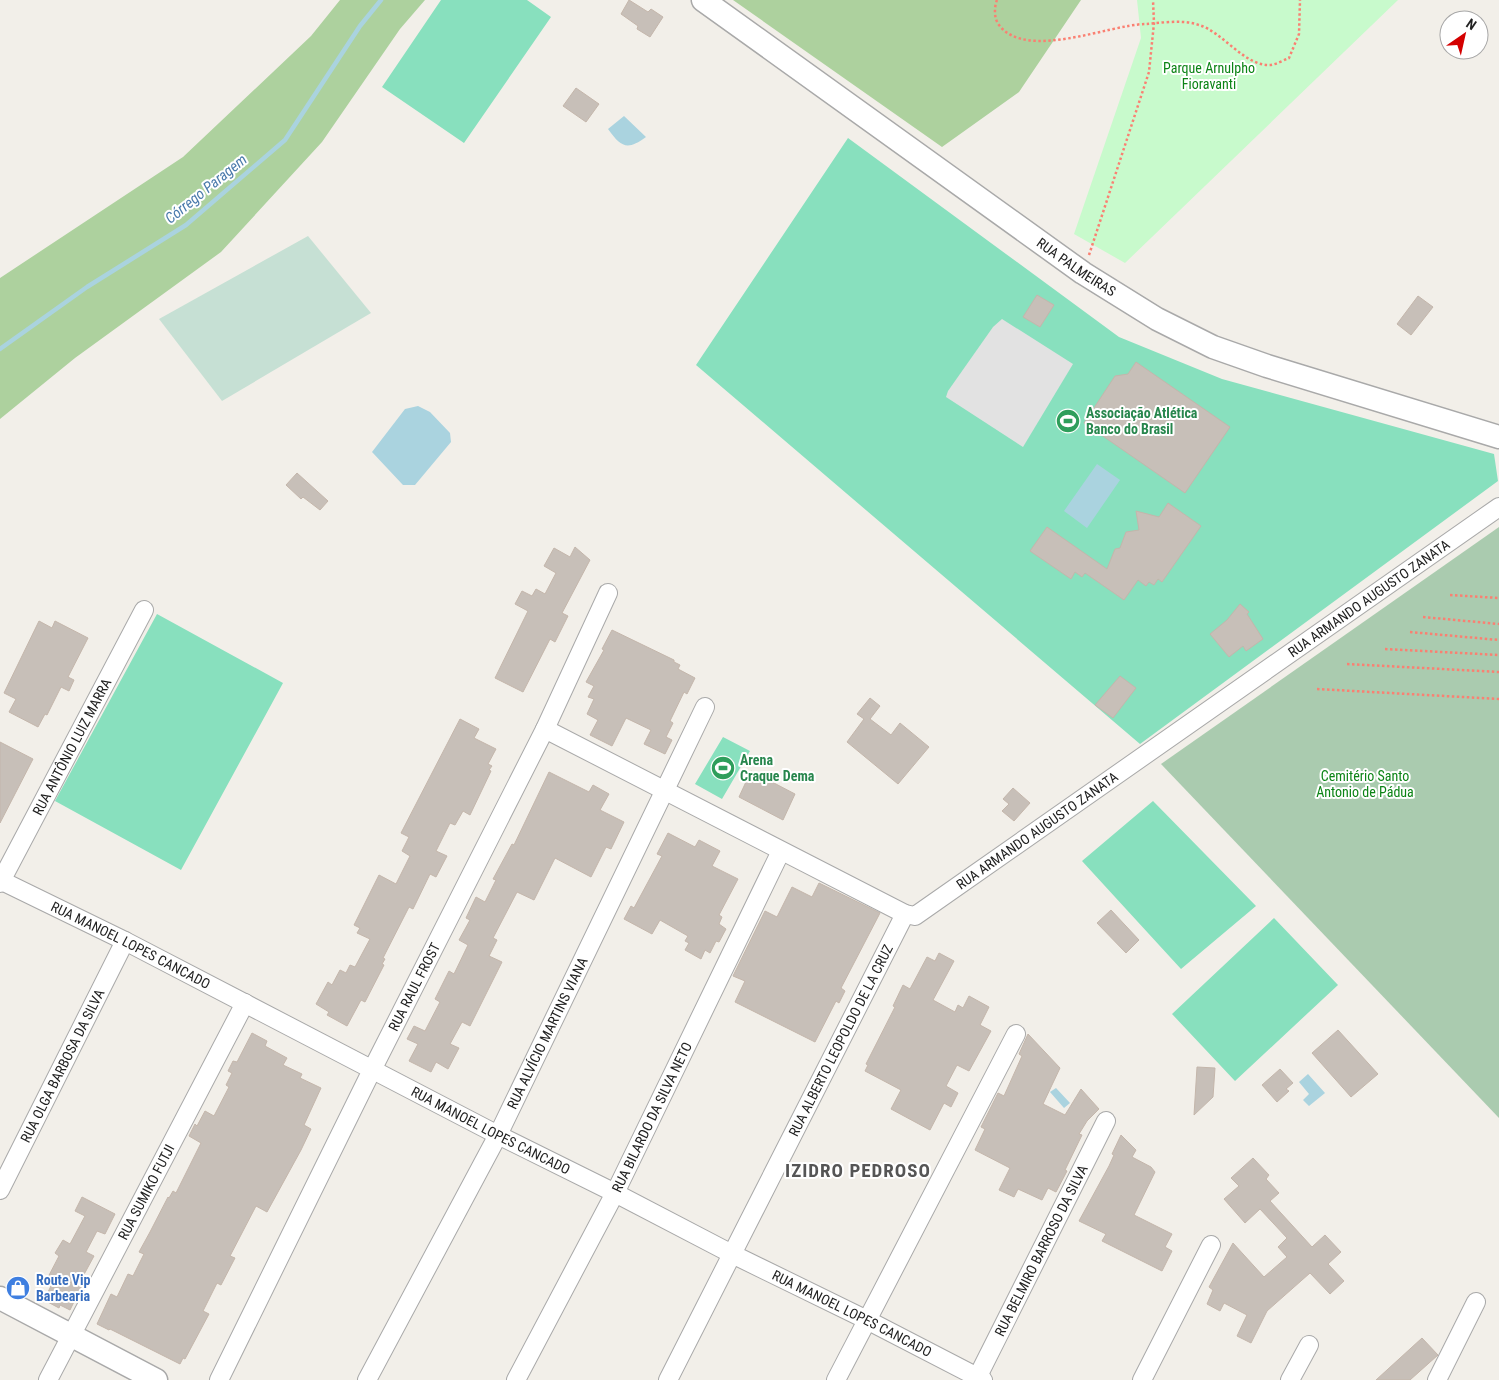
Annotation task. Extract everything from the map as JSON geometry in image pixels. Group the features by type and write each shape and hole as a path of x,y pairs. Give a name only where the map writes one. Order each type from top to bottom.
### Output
{"street":[{"name":"RUA PALMEIRAS","path":"703,0 1083,273 1157,319 1213,347 1267,366 1499,437"},
{"name":"RUA ARMANDO AUGUSTO ZANATA","path":"905,914 914,916 1499,507"},
{"name":"RUA RAUL FROST","path":"219,1380 372,1070 545,729 608,593"},
{"name":"RUA ANTÔNIO LUIZ MARRA","path":"0,881 144,610"},
{"name":"RUA ALVÍCIO MARTINS VIANA","path":"367,1380 498,1135 705,707"},
{"path":"545,729 905,914"},
{"name":"RUA BILARDO DA SILVA NETO","path":"516,1380 615,1193 781,851"},
{"name":"RUA MANOEL LOPES CANCADO","path":"0,881 125,941 498,1135 732,1254 867,1320 979,1379"},
{"name":"RUA ALBERTO LEOPOLDO DE LA CRUZ","path":"668,1380 905,914"},
{"name":"RUA OLGA BARBOSA DA SILVA","path":"0,1190 125,941"},
{"name":"RUA SUMIKO FUTJI","path":"48,1380 245,1003"},
{"path":"836,1380 1016,1034"},
{"name":"RUA BELMIRO BARROSO DA SILVA","path":"979,1379 1106,1121"},
{"path":"1142,1380 1212,1245"},
{"path":"0,1298 156,1380"},
{"path":"1437,1380 1476,1302"},
{"path":"1290,1380 1309,1345"}],"path":[{"path":"997,0 994,6 997,22 1003,31 1019,39 1057,41 1134,24 1181,22 1199,24 1215,33 1254,62 1271,65 1289,58 1299,34 1300,0"},
{"path":"1083,273 1149,72 1154,23 1153,0"},
{"path":"1450,595 1499,598"},
{"path":"1423,617 1499,624"},
{"path":"1410,632 1499,640"},
{"path":"1385,649 1499,656"},
{"path":"1347,664 1499,672"},
{"path":"1317,689 1499,699"}],"green space":[{"path":"340,0 425,0 400,29 322,142 221,252 75,358 0,419 0,278 183,157 311,36"},
{"path":"441,0 527,0 551,17 464,143 382,87"},
{"path":"733,0 1081,0 1019,92 942,147"},
{"name":"Parque Arnulpho Fioravanti","path":"1137,0 1398,0 1125,263 1074,234 1141,38"},
{"name":"Associação Atlética Banco do Brasil","path":"848,138 1119,337 1222,379 1494,454 1498,481 1140,744 696,365"},
{"path":"308,236 371,313 222,401 159,319"},
{"name":"Cemitério Santo Antonio de Pádua","path":"1499,527 1499,1118 1161,764"},
{"path":"157,614 283,683 181,870 55,801"},
{"name":"Arena Craque Dema","path":"723,737 750,751 722,799 695,784"},
{"path":"1153,801 1256,906 1181,969 1082,861"},
{"path":"1274,918 1338,985 1235,1081 1172,1014"}],"shaded area":[{"path":"1002,319 1073,364 1023,447 946,397 948,391 993,327"}],"water":[{"path":"624,116 646,137 629,145 625,145 617,140 608,129"},
{"path":"418,406 430,412 450,433 451,442 415,485 403,485 372,452 405,409"},
{"path":"1097,464 1120,480 1087,528 1064,511"},
{"path":"1308,1074 1325,1093 1309,1106 1303,1100 1309,1094 1299,1082"},
{"path":"1056,1088 1070,1103 1064,1108 1050,1092"}],"building":[{"path":"629,0 648,12 651,9 663,17 650,37 637,29 638,26 621,14"},
{"path":"576,88 599,104 586,122 563,106"},
{"path":"1037,295 1054,305 1040,327 1023,317"},
{"path":"1418,296 1433,307 1411,335 1397,324"},
{"path":"1136,362 1230,427 1185,493 1084,423 1115,376 1128,374"},
{"path":"297,473 328,501 320,510 303,497 301,499 286,485"},
{"path":"1168,503 1201,526 1162,582 1158,579 1154,585 1149,582 1146,586 1138,580 1124,600 1085,573 1082,577 1075,572 1071,579 1030,551 1047,527 1107,569 1115,549 1120,548 1126,532 1139,530 1136,511 1159,517"},
{"path":"575,547 590,560 562,613 568,616 555,642 550,639 523,692 495,678 528,611 515,604 522,591 532,596 536,589 545,594 556,573 544,566 554,548 570,557"},
{"path":"1240,604 1249,612 1247,614 1263,639 1246,651 1243,646 1229,657 1210,634 1227,620"},
{"path":"39,621 52,628 55,621 88,638 68,677 74,680 69,691 61,687 47,715 45,714 38,727 9,712 16,699 4,693"},
{"path":"612,630 674,660 674,662 680,665 678,669 695,678 687,694 684,692 670,721 673,723 666,737 672,740 665,754 644,744 651,730 626,718 612,746 590,735 598,720 587,714 594,699 588,697 594,686 586,682 604,650 602,649"},
{"path":"1120,676 1136,688 1113,718 1095,705"},
{"path":"870,698 880,706 870,719 891,735 900,723 929,747 898,784 847,742 864,719 857,714"},
{"path":"460,719 479,729 474,738 496,749 488,764 492,766 489,770 491,771 470,815 463,811 455,825 450,823 436,851 447,856 436,877 430,874 413,909 409,907 383,958 385,959 382,964 384,965 365,1002 361,1000 347,1026 327,1015 329,1012 316,1004 328,982 332,985 340,970 346,973 350,965 355,967 370,939 357,933 360,928 354,925 379,875 396,884 410,856 402,851 409,837 401,833"},
{"path":"0,742 33,759 0,823"},
{"path":"751,771 795,794 783,820 739,797"},
{"path":"549,772 589,792 593,785 609,794 600,810 624,822 611,849 606,847 591,877 555,858 534,900 517,892 493,938 497,940 489,956 502,962 470,1026 462,1022 450,1044 459,1048 448,1069 436,1062 431,1072 409,1061 418,1044 407,1039 414,1026 425,1031 440,1002 435,999 449,971 454,974 468,945 459,940 470,920 466,918 476,897 485,902 496,880 493,879 512,844 514,845"},
{"path":"1013,788 1030,803 1014,821 1002,811 1009,804 1003,799"},
{"path":"668,833 695,847 699,840 720,851 712,866 738,879 719,915 722,917 719,924 726,929 719,942 716,941 710,953 705,950 701,959 685,950 689,943 685,941 688,936 660,920 652,934 624,919 631,906 634,908 662,856 657,854"},
{"path":"819,883 880,913 841,988 845,991 839,1003 836,1001 815,1042 735,1002 745,981 733,976 765,911 777,917 792,887 812,897"},
{"path":"1111,910 1139,940 1126,953 1097,923"},
{"path":"939,953 954,961 933,1000 955,1012 958,1005 963,1008 969,996 989,1007 980,1025 991,1031 969,1071 957,1065 946,1086 958,1093 951,1107 944,1103 930,1130 891,1109 901,1090 865,1071 868,1065 866,1064 895,1007 893,1006 903,985 910,989 927,957 935,961"},
{"path":"1338,1030 1378,1074 1351,1097 1312,1053"},
{"path":"252,1033 267,1041 265,1046 287,1058 283,1065 302,1074 300,1078 321,1088 304,1125 311,1129 301,1150 267,1212 256,1206 230,1256 235,1258 221,1285 217,1283 203,1311 209,1314 185,1359 183,1358 180,1364 97,1324 111,1294 117,1297 128,1274 133,1276 144,1254 139,1252 168,1197 173,1191 176,1193 201,1143 189,1136 205,1111 214,1116 229,1087 226,1085 232,1073 228,1071 233,1061 237,1062"},
{"path":"1028,1034 1060,1068 1043,1104 1065,1115 1081,1089 1099,1109 1087,1121 1079,1134 1082,1135 1056,1192 1048,1188 1042,1200 1018,1189 1014,1197 999,1190 1010,1168 975,1150 985,1129 981,1127 998,1093 1004,1096 1022,1056 1019,1054"},
{"path":"1197,1067 1215,1068 1213,1097 1194,1115"},
{"path":"1280,1069 1293,1083 1286,1089 1289,1091 1277,1102 1262,1085"},
{"path":"1121,1135 1136,1150 1132,1157 1151,1167 1155,1172 1134,1215 1172,1234 1165,1247 1172,1251 1162,1271 1102,1241 1106,1234 1079,1221 1109,1166 1114,1155 1112,1154"},
{"path":"1253,1158 1269,1175 1266,1179 1279,1193 1270,1201 1312,1247 1325,1235 1341,1252 1328,1264 1344,1281 1330,1294 1310,1273 1267,1311 1251,1343 1237,1336 1247,1315 1224,1303 1220,1311 1207,1304 1213,1290 1209,1287 1233,1243 1264,1277 1287,1257 1278,1247 1287,1238 1260,1209 1245,1223 1224,1199 1239,1186 1231,1178"},
{"path":"82,1197 115,1214 105,1234 97,1231 86,1252 94,1256 81,1280 84,1281 70,1310 60,1305 59,1308 44,1300 51,1286 45,1283 59,1256 55,1253 63,1240 70,1244 85,1216 75,1211"},
{"path":"1422,1338 1438,1355 1410,1380 1376,1380"}],"waterway":[{"name":"Córrego Paragem","path":"0,349 87,287 186,225 285,140 360,26 381,0"}],"place":[{"name":"Associação Atlética Banco do Brasil","path":"1068,421"},
{"name":"Arena Craque Dema","path":"723,768"},
{"name":"Route Vip Barbearia","path":"18,1288"}],"district":[{"name":"IZIDRO PEDROSO","path":"858,1170"}]}
